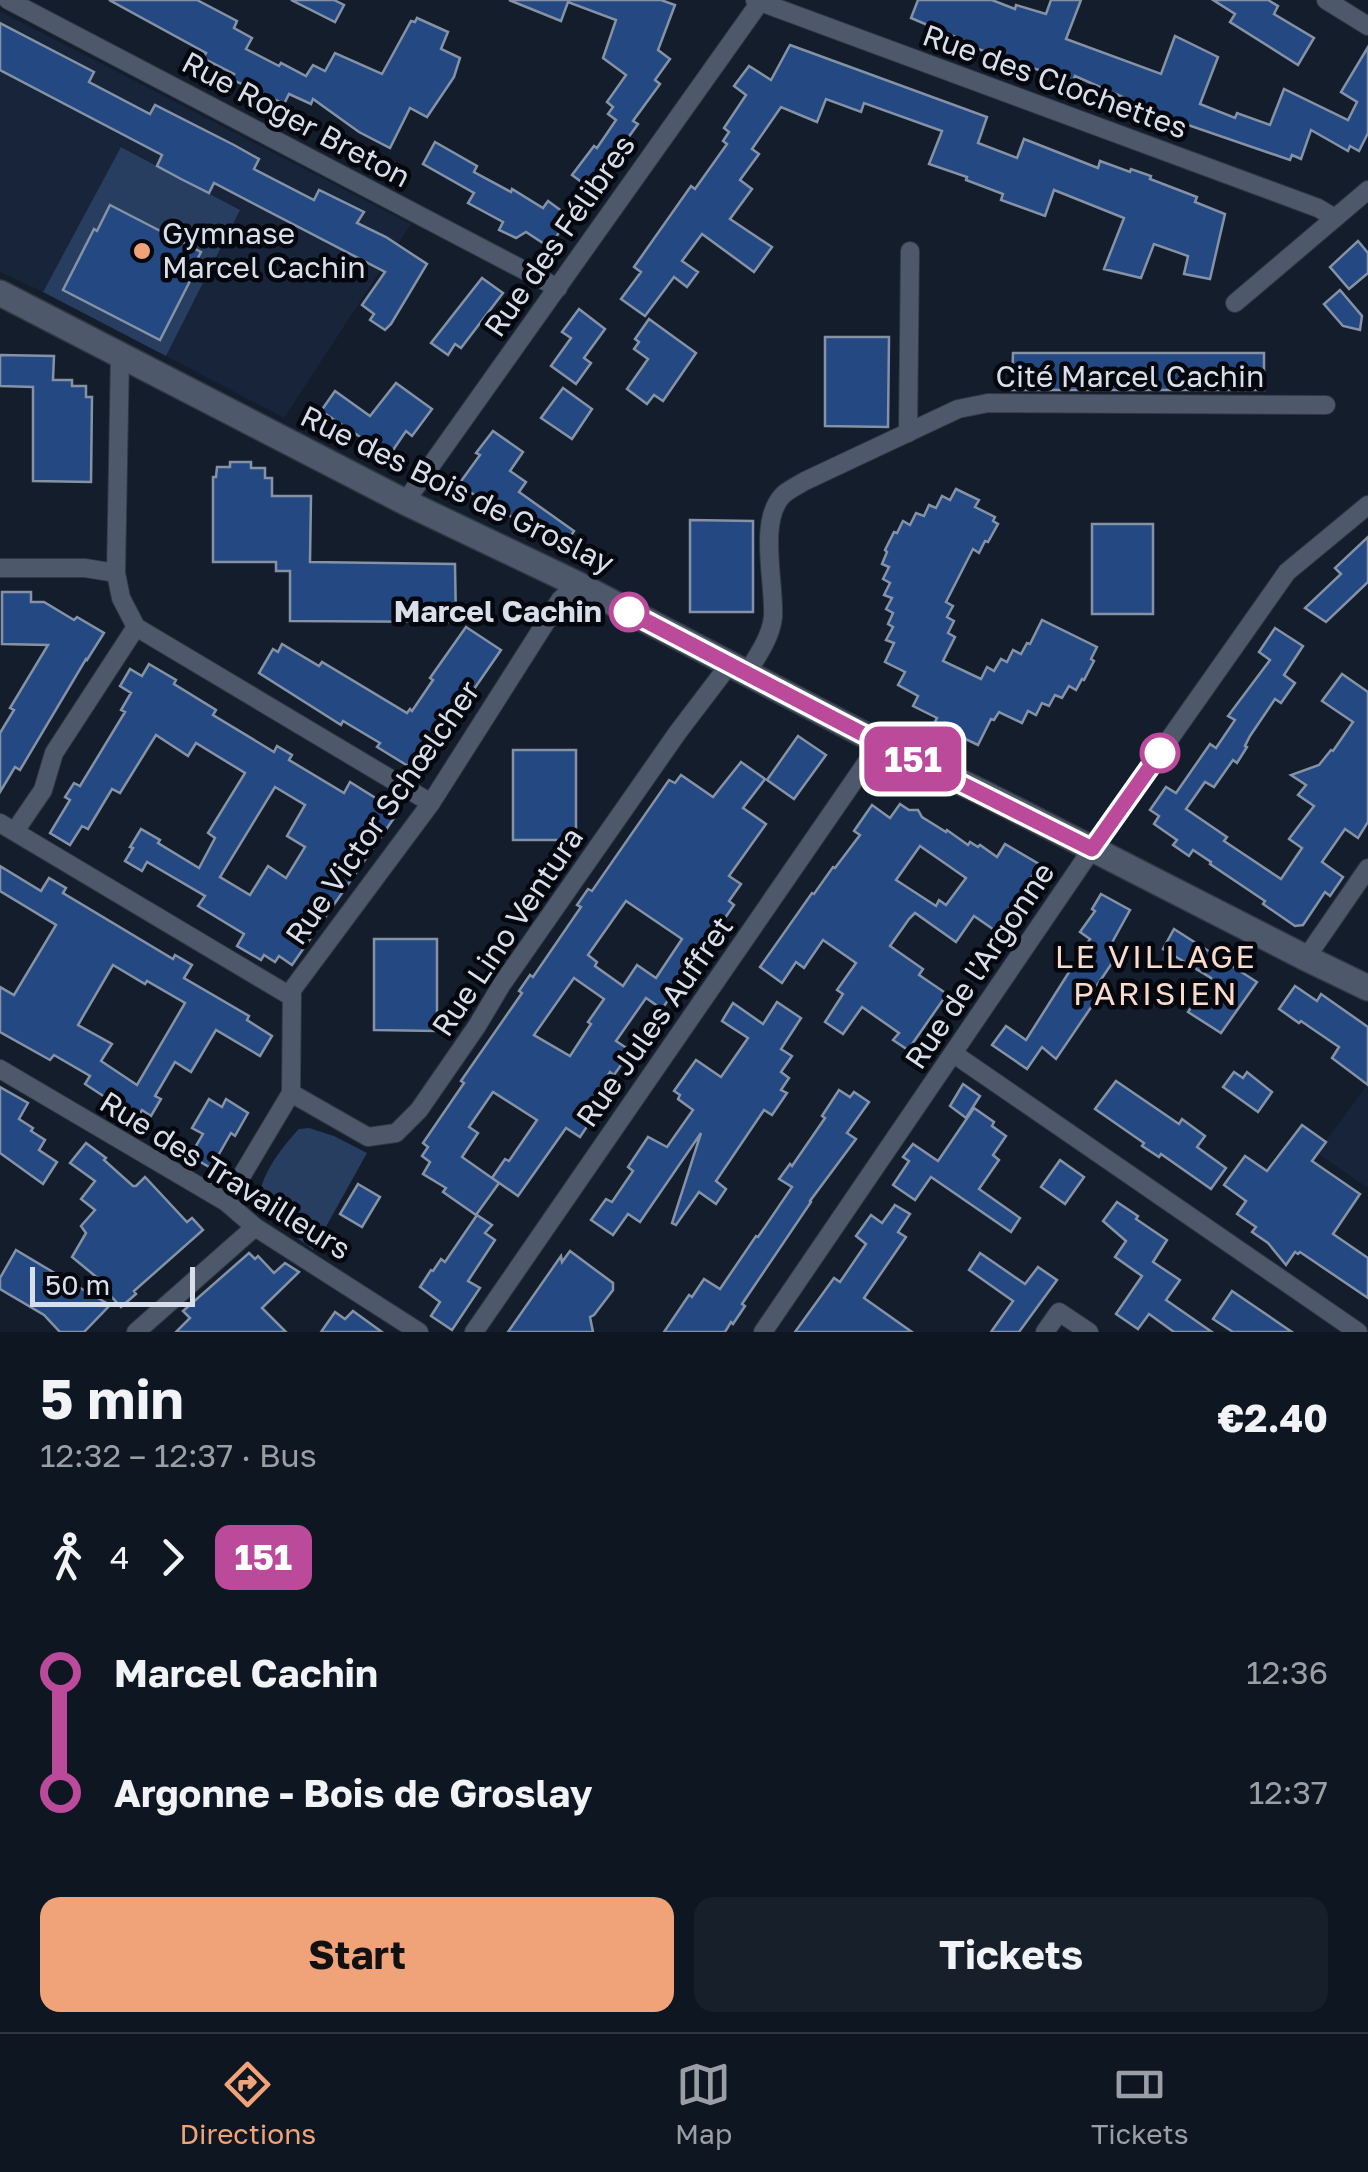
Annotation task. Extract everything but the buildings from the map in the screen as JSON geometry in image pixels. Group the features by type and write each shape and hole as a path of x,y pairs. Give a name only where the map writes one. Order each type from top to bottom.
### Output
{"street":[{"name":"Rue Roger Breton","path":"8,0 558,288"},
{"path":"1326,0 1368,26"},
{"name":"Rue des Félibres","path":"405,502 757,1"},
{"name":"Rue des Clochettes","path":"757,1 1318,208 1335,218"},
{"path":"1235,304 1368,190"},
{"path":"908,434 910,252"},
{"name":"Rue des Bois de Groslay","path":"0,293 1368,988"},
{"path":"120,354 116,573 121,598 136,627 431,803"},
{"name":"Cité Marcel Cachin","path":"738,670 763,647 773,620 771,518 782,495 804,481 958,410 988,403 1326,405"},
{"name":"Rue de l'Argonne","path":"763,1332 1092,849 1287,572 1368,505"},
{"path":"0,568 85,568 116,573"},
{"name":"Rue Victor Schœlcher","path":"292,997 292,990 431,803 560,600 576,584"},
{"path":"136,627 54,752 43,790 8,827 292,997 291,1093 226,1202"},
{"name":"Rue Lino Ventura","path":"291,1093 368,1137 396,1133 419,1110 678,732 738,670"},
{"name":"Rue Jules Auffret","path":"474,1332 880,743"},
{"path":"1306,958 1368,868"},
{"path":"954,1054 1358,1332"},
{"name":"Rue des Travailleurs","path":"0,1070 226,1202 255,1227 418,1332"},
{"path":"136,1332 255,1227"},
{"path":"1045,1332 1059,1312 1090,1332"}],"shaded area":[{"path":"0,11 411,224 284,418 166,356 240,210 122,147 43,292 0,272"},
{"name":"Gymnase Marcel Cachin","path":"121,147 240,210 166,356 43,292"},
{"path":"1368,1084 1368,1188 1317,1153"},
{"path":"309,1128 367,1153 313,1250 269,1215 260,1201 264,1179 277,1156 299,1129"}],"bus line":[{"name":"151","path":"629,612 1092,849 1160,753"}],"place":[{"name":"Gymnase Marcel Cachin","path":"142,251"},
{"name":"Marcel Cachin","path":"629,612"}],"district":[{"name":"LE VILLAGE PARISIEN","path":"1156,976"}]}
